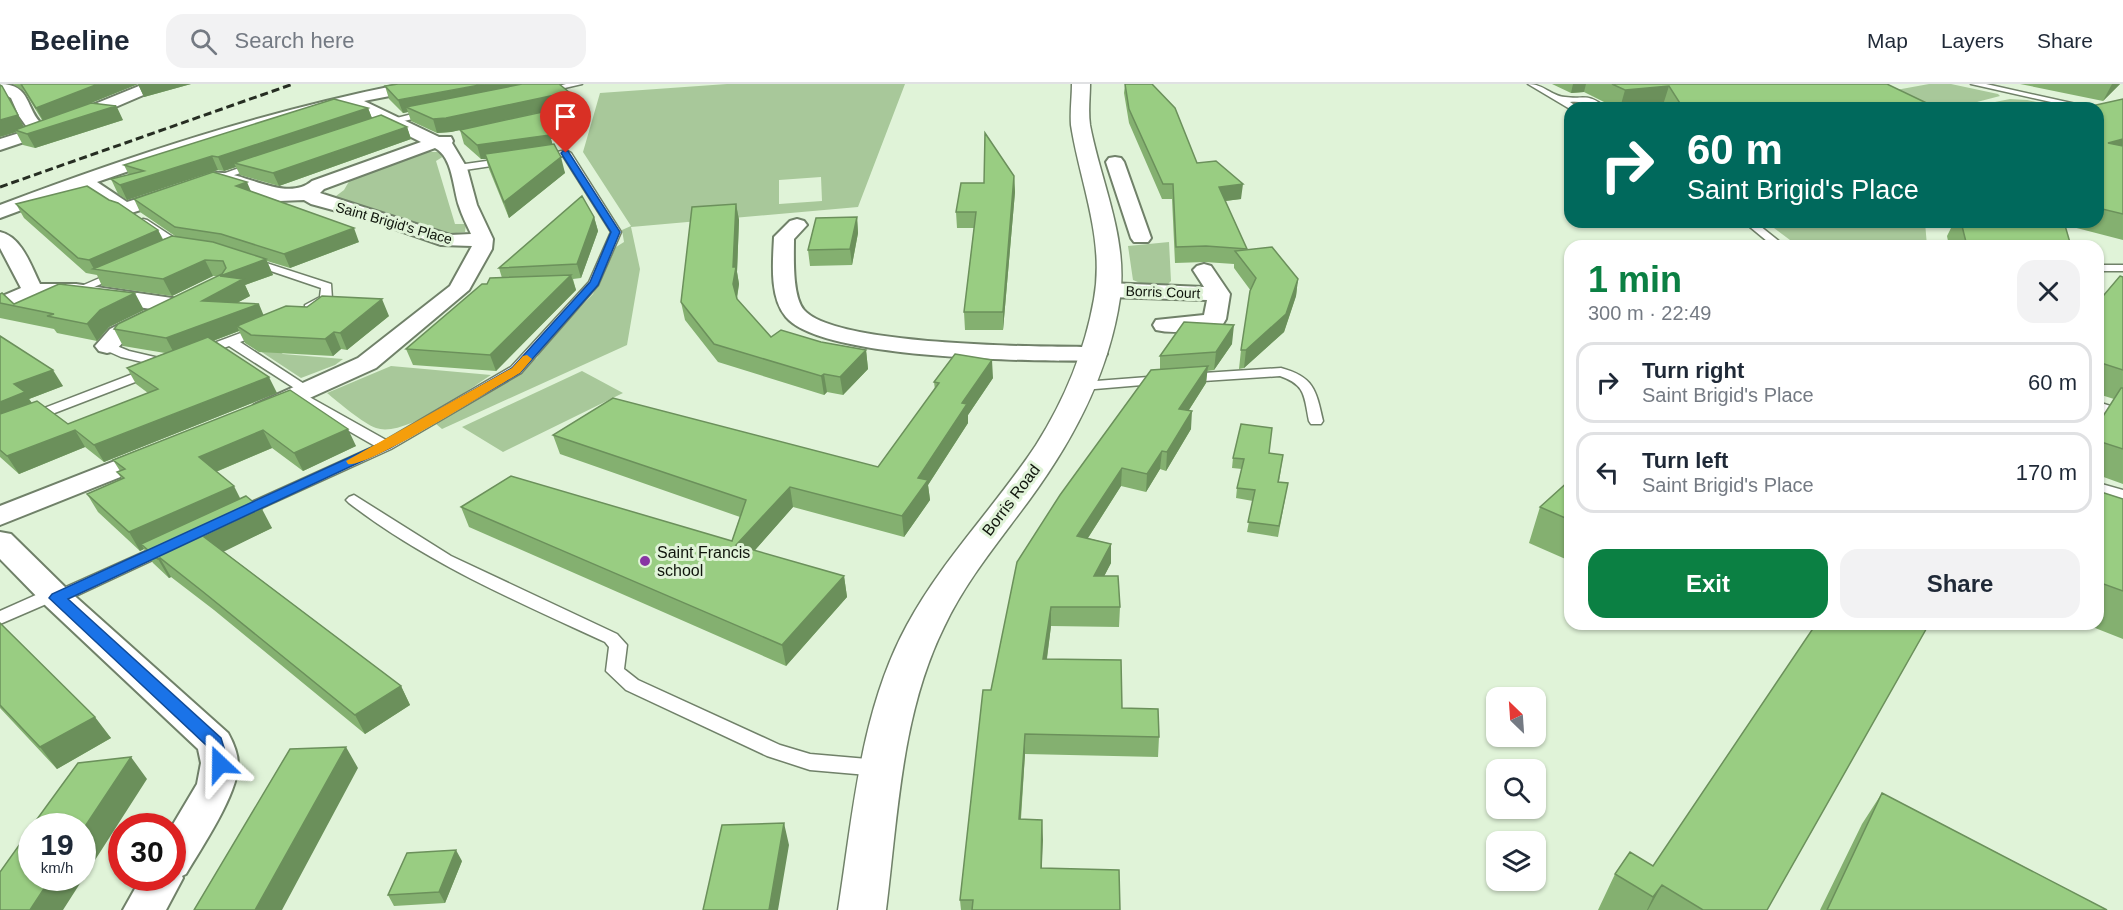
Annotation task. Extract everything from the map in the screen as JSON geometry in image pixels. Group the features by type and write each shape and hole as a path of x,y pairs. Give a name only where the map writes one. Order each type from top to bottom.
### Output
{"street":[{"path":"0,145 42,131 157,84"},
{"path":"0,212 258,122 347,99 426,84"},
{"name":"Borris Road","path":"862,910 892,713 924,628 962,566 1049,448 1083,386 1095,354 1108,290 1114,199 1081,123 1081,84"},
{"path":"0,86 18,95 21,105 36,129 42,131"},
{"name":"Saint Brigid's Place","path":"219,177 279,195 308,194 318,200 373,215 448,241 483,239 468,205 458,168 448,148 347,99"},
{"path":"502,129 571,114"},
{"name":"Saint Brigid's Place","path":"308,194 318,185 439,143 467,136"},
{"path":"1115,162 1114,199 1141,238"},
{"path":"84,181 125,209 219,177"},
{"path":"797,225 784,237 783,261 786,287 796,315 811,327 842,335 909,345 1001,352 1095,354"},
{"path":"0,238 9,245 33,291"},
{"path":"235,422 303,394 367,363 463,290 482,249 483,239"},
{"name":"Borris Court","path":"1164,325 1195,324 1215,319 1219,294 1204,270"},
{"name":"Borris Court","path":"1108,290 1219,294"},
{"path":"0,305 33,291 76,291 182,301 118,334 107,346"},
{"path":"0,516 182,443"},
{"path":"0,541 215,743 220,764 216,786 186,838"},
{"path":"144,910 155,891"}],"lane":[{"path":"532,93 578,84"},
{"path":"1532,84 1565,102"},
{"path":"1975,84 2061,102"},
{"path":"1562,100 1583,98 1591,102"},
{"path":"372,126 438,111"},
{"path":"227,519 386,446 516,370 594,283 616,232 566,153 458,168"},
{"path":"219,177 263,162"},
{"path":"125,209 173,248 201,249"},
{"path":"1757,228 1772,240"},
{"path":"244,259 327,286 326,299 294,315"},
{"path":"2104,268 2123,268"},
{"path":"76,291 127,269"},
{"path":"572,284 594,283"},
{"path":"0,430 178,360 273,326"},
{"path":"231,342 303,394 386,446"},
{"path":"107,346 125,354 178,360"},
{"path":"1083,386 1281,372 1298,378 1310,391 1316,421"},
{"path":"2104,408 2123,414"},
{"path":"2104,489 2123,495"},
{"path":"354,500 382,523 424,549 611,638 618,645 615,670 632,685 774,751 810,762 882,769"},
{"path":"0,618 60,599 174,544"}],"green space":[{"path":"727,84 905,84 858,207 631,227 640,269 627,345 442,429 435,423 537,358 542,348 593,294 616,247 624,242 622,230 631,226 583,152 600,93","holes":["821,177 822,201 779,204 779,180"]},
{"path":"1929,84 1951,84 2000,96 1977,102 1890,102 1874,94"},
{"path":"2010,99 2036,102 1995,102"},
{"path":"425,152 438,152 444,156 436,161 455,224 466,224 465,232 448,234 336,196 344,190 351,178"},
{"path":"1774,228 1926,228 1926,240 1790,240"},
{"path":"1169,242 1171,281 1168,284 1145,285 1133,280 1128,246"},
{"path":"257,336 283,354 343,359 335,365 301,378 245,341"},
{"path":"391,366 491,375 419,420 388,429 371,426 327,393"},
{"path":"582,371 623,393 503,452 462,427"}],"building":[{"path":"21,84 98,84 36,108"},
{"path":"485,84 398,100 385,86"},
{"path":"522,84 559,84 569,92 446,118 433,119 406,107"},
{"path":"1125,84 1152,84 1175,108 1197,163 1216,161 1243,184 1219,187 1247,249 1206,246 1176,247 1173,184 1163,184 1129,109"},
{"path":"1612,84 1887,84 1924,102 1679,102 1669,86 1625,90"},
{"path":"0,85 18,115 0,120"},
{"path":"334,99 368,108 218,157 212,156 120,185 111,179 144,171 124,165"},
{"path":"2123,99 2123,139 2108,143 2123,146 2123,214 2104,209 2104,103"},
{"path":"91,103 116,106 27,134 15,130"},
{"path":"547,111 560,121 544,125 550,135 477,145 460,130"},
{"path":"381,115 407,127 273,173 234,163"},
{"path":"985,133 1014,176 1003,312 964,312 976,212 956,212 961,183 984,183"},
{"path":"554,144 561,157 504,202 485,154"},
{"path":"213,172 247,182 236,186 354,228 284,254 221,234 175,227 134,199"},
{"path":"87,186 118,203 158,230 89,260 78,258 16,204"},
{"path":"582,196 594,217 577,264 499,268"},
{"path":"736,204 733,267 736,267 733,284 737,299 771,337 781,330 821,342 866,350 840,377 824,374 821,376 714,344 681,302 692,207"},
{"path":"857,217 850,249 808,250 816,218"},
{"path":"1962,228 2066,228 2069,240 1966,240"},
{"path":"172,236 213,242 266,259 220,276 243,279 202,301 259,304 166,338 114,329 118,324 222,274 226,268 223,261 205,260 163,279 93,269"},
{"path":"1272,247 1298,279 1286,314 1246,350 1241,350 1250,291 1256,278 1235,251"},
{"path":"571,275 490,355 406,349 482,284 487,284 490,278"},
{"path":"2120,276 2123,277 2123,370 2104,364 2104,295"},
{"path":"59,284 135,293 100,310 87,324 47,316 54,314 0,303 2,293 14,304"},
{"path":"322,296 382,299 340,333 334,332 325,339 251,335 237,326 286,306 307,307"},
{"path":"1184,322 1234,325 1216,352 1160,356"},
{"path":"0,336 53,370 14,384 25,392 0,402"},
{"path":"208,337 269,377 94,445 75,430 7,456 0,450 0,414 37,401 68,424 158,389 127,368"},
{"path":"955,354 992,360 962,403 967,404 918,478 928,480 902,516 790,487 736,545 844,576 782,645 461,507 511,476 732,541 746,500 553,435 613,398 878,467 939,383 934,382"},
{"path":"1208,366 1179,409 1192,411 1167,452 1162,451 1147,474 1122,468 1077,536 1111,544 1094,576 1118,576 1120,607 1051,607 1043,659 1121,660 1122,708 1158,709 1159,737 1025,734 1019,819 1042,820 1041,868 1119,870 1120,910 972,910 973,900 960,900 983,690 991,690 1017,562 1060,495 1151,370"},
{"path":"2123,388 2123,449 2104,443 2104,415"},
{"path":"290,390 348,429 294,453 263,430 199,457 234,486 129,532 87,494 124,478 117,472 125,469 113,460"},
{"path":"1241,424 1272,428 1269,453 1283,455 1278,482 1288,483 1279,526 1248,522 1255,490 1237,488 1244,459 1233,458"},
{"path":"1564,485 1564,517 1540,507"},
{"path":"2104,493 2123,499 2123,591 2104,584"},
{"path":"246,496 262,509 204,537 401,686 355,715 141,544"},
{"path":"0,623 95,717 40,747 0,705"},
{"path":"1812,630 1926,630 1767,910 1703,910 1662,885 1653,897 1615,874 1630,852 1653,866"},
{"path":"346,747 255,910 194,910 290,749"},
{"path":"131,757 94,813 41,813 78,763"},
{"path":"1882,793 2107,910 1827,910"},
{"path":"784,823 769,910 703,910 722,825"},
{"path":"18,847 18,891 42,891 30,910 0,910 0,872"},
{"path":"456,850 439,892 388,895 407,853"}],"railway":[{"path":"0,187 293,84"}],"slow traffic":[{"path":"352,461 386,446 516,370 527,359"}],"place":[{"name":"Saint Francis school","path":"645,561"}],"route":[{"path":"220,764 215,743 57,598 386,446 516,370 594,283 616,232 566,153"}]}
